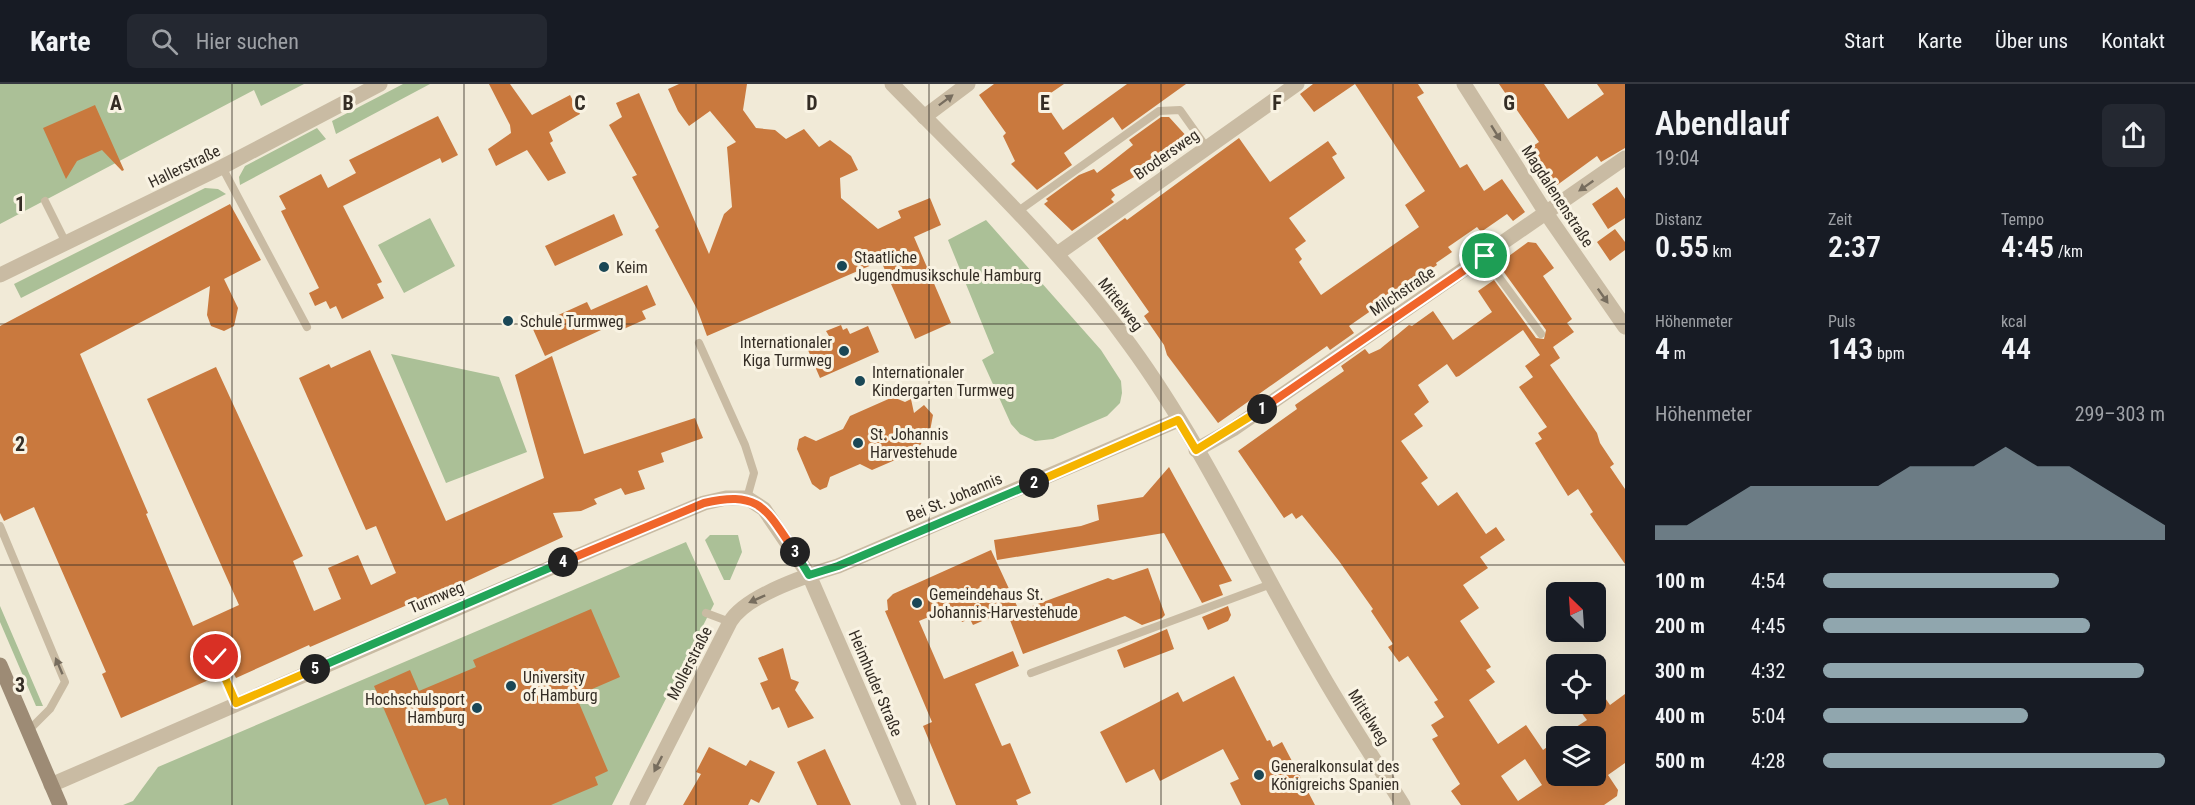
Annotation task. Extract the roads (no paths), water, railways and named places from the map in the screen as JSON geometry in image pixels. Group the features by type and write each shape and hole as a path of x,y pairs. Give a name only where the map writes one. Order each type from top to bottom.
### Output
{"main road":[{"path":"0,665 60,805"}],"street":[{"name":"Hallerstraße","path":"0,275 222,167 380,84"},
{"name":"Mittelweg","path":"892,84 1057,254 1132,347 1196,450 1317,668 1403,805"},
{"path":"924,117 968,84"},
{"name":"Brodersweg","path":"1057,254 1297,84"},
{"name":"Magdalenenstraße","path":"1464,84 1546,213 1625,327"},
{"name":"Milchstraße","path":"1196,450 1233,429 1625,158"},
{"name":"Bei St. Johannis","path":"809,575 838,566 1178,420"},
{"name":"Turmweg","path":"51,785 236,703 704,503 726,498 747,498"},
{"path":"747,498 764,509 809,575"},
{"name":"Mollerstraße","path":"637,805 730,622 746,604 809,575"},
{"name":"Heimhuder Straße","path":"809,575 909,805"}],"lane":[{"path":"1017,212 1159,111 1180,110 1207,148"},
{"path":"222,167 307,327"},
{"path":"45,201 66,243"},
{"path":"1485,256 1541,334"},
{"path":"699,343 745,445 754,473 747,498"},
{"path":"0,526 65,682 50,709 28,731"},
{"path":"1031,673 1271,584"},
{"path":"706,614 730,622"},
{"path":"216,657 236,703"}],"place":[{"name":"Staatliche Jugendmusikschule Hamburg","path":"842,266"},
{"name":"Keim","path":"604,267"},
{"name":"Schule Turmweg","path":"508,321"},
{"name":"Internationaler Kiga Turmweg","path":"844,351"},
{"name":"Internationaler Kindergarten Turmweg","path":"860,381"},
{"name":"St. Johannis Harvestehude","path":"858,443"},
{"name":"Gemeindehaus St. Johannis-Harvestehude","path":"917,603"},
{"name":"University of Hamburg","path":"511,686"},
{"name":"Hochschulsport Hamburg","path":"477,708"},
{"name":"Generalkonsulat des Königreichs Spanien","path":"1259,775"}]}
